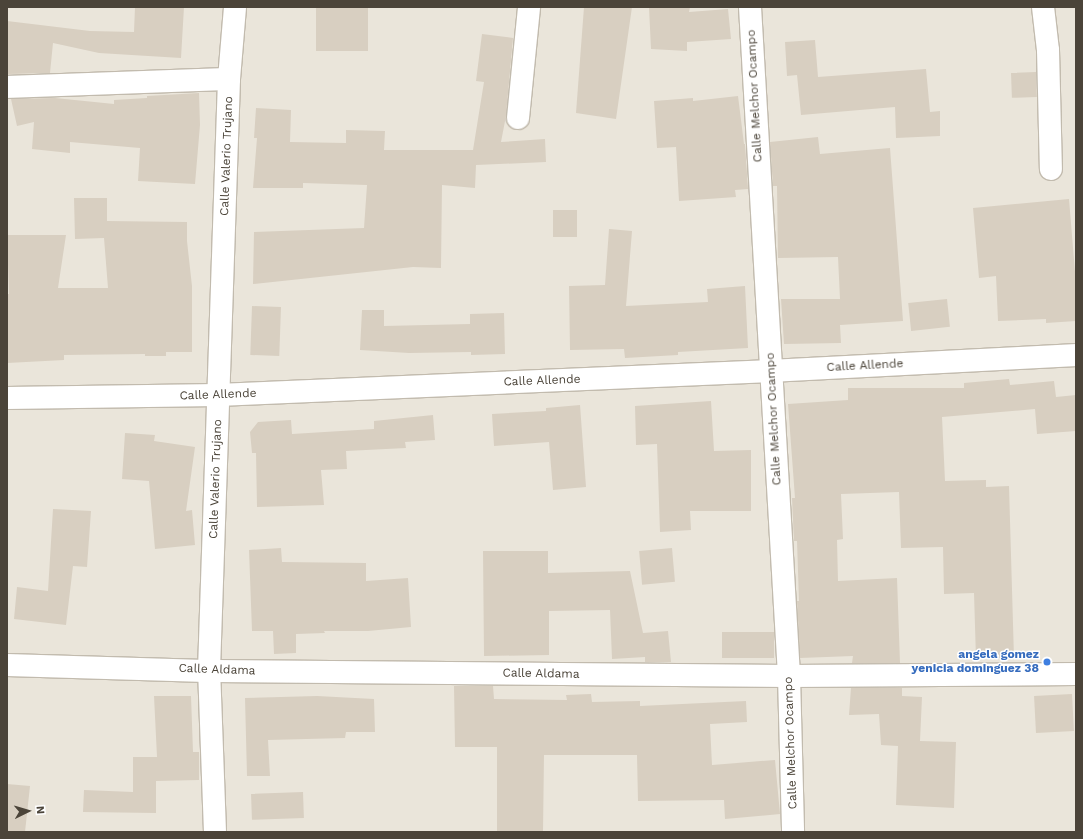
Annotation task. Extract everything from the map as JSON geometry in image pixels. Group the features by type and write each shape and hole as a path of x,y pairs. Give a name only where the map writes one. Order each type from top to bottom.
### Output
{"street":[{"name":"Calle Valerio Trujano","path":"215,832 209,670 229,79 235,7"},
{"path":"518,118 529,7"},
{"name":"Calle Melchor Ocampo","path":"750,7 789,676 793,832"},
{"path":"1043,7 1048,50 1051,169"},
{"path":"7,87 229,79"},
{"name":"Calle Allende","path":"7,398 218,395 771,371 1076,355"},
{"name":"Calle Aldama","path":"7,664 209,670 789,676 1076,674"}],"shaded area":[{"path":"7,7 1076,7 1076,832 7,832"}],"building":[{"path":"135,7 184,7 181,58 99,53 53,43 50,73 7,74 7,21 90,31 134,32"},
{"path":"316,7 368,7 368,51 316,51"},
{"path":"584,7 632,7 616,119 576,113"},
{"path":"649,7 690,7 689,12 728,9 731,39 687,42 687,51 651,49"},
{"path":"482,34 513,38 506,116 501,142 545,139 546,162 476,165 475,188 442,185 441,268 413,267 253,284 254,232 364,228 367,185 303,183 303,188 253,188 257,138 254,138 256,108 291,110 290,142 346,143 346,130 385,131 384,150 473,150 484,82 476,81"},
{"path":"815,40 818,77 926,69 930,112 940,111 940,136 896,138 895,107 801,115 797,75 787,76 785,42"},
{"path":"1036,72 1037,97 1012,98 1011,73"},
{"path":"199,93 200,125 195,184 138,181 140,148 70,142 70,153 32,149 34,122 17,126 11,99 55,98 114,104 114,100 147,98 147,96"},
{"path":"738,96 745,144 748,189 735,190 736,197 679,201 676,147 657,148 654,101 693,98 693,101"},
{"path":"818,137 820,154 890,148 903,321 840,325 841,343 784,344 781,299 840,299 838,257 778,258 777,186 773,186 770,142"},
{"path":"74,198 107,198 107,221 187,222 187,241 192,286 192,352 166,352 166,356 145,356 145,354 64,355 64,360 7,363 7,294 9,294 7,235 66,235 58,288 108,288 104,238 75,239"},
{"path":"1069,199 1076,284 1076,321 1046,323 1046,319 998,321 996,276 979,278 973,208"},
{"path":"553,210 577,210 577,237 553,237"},
{"path":"609,229 632,231 626,306 708,302 707,289 745,286 748,348 678,352 678,355 625,358 624,349 570,350 569,286 605,285"},
{"path":"947,299 950,327 911,331 908,303"},
{"path":"252,306 281,307 279,356 250,355"},
{"path":"362,310 384,310 384,326 470,324 470,314 504,313 505,354 471,355 471,352 409,353 360,350"},
{"path":"1009,379 1010,385 1054,381 1056,397 1076,395 1076,431 1037,434 1035,409 942,417 945,481 986,480 986,487 1009,486 1014,658 976,659 974,593 944,594 943,547 901,548 899,492 841,494 843,539 837,540 838,581 897,578 900,663 852,663 853,656 800,658 797,601 799,601 797,541 794,541 792,498 795,498 788,404 848,400 848,388 964,388 964,383"},
{"path":"711,401 714,451 751,450 751,511 690,511 691,530 660,532 657,444 636,445 635,406"},
{"path":"580,405 586,487 553,490 549,442 494,446 492,414 546,411 546,408"},
{"path":"433,415 435,440 405,442 406,448 346,451 347,469 321,470 324,505 257,507 256,453 252,453 250,432 258,422 291,420 292,434 374,429 374,421"},
{"path":"125,433 155,435 154,441 195,447 186,511 192,510 195,545 155,549 149,481 122,479"},
{"path":"53,509 91,511 87,567 73,566 66,625 14,619 17,587 48,591"},
{"path":"281,548 282,562 366,563 366,581 408,578 411,627 368,631 324,631 325,633 296,634 296,653 274,654 273,631 252,631 249,550"},
{"path":"672,548 675,582 642,585 639,551"},
{"path":"483,551 548,551 548,573 630,571 643,633 668,631 671,662 645,662 645,657 612,659 610,610 549,611 549,655 484,656"},
{"path":"722,632 774,632 774,658 722,658"},
{"path":"454,686 493,686 494,699 567,700 566,695 591,694 592,702 640,701 640,706 746,701 747,722 710,724 712,765 775,760 780,814 725,819 724,800 638,801 637,755 544,755 543,832 497,832 497,747 455,747"},
{"path":"851,688 902,688 902,696 922,697 920,741 956,742 954,808 896,805 898,746 881,745 879,714 849,715"},
{"path":"1072,694 1074,731 1036,733 1034,696"},
{"path":"154,696 191,696 193,752 199,752 199,780 156,781 156,813 83,812 84,790 133,792 133,757 157,757"},
{"path":"317,696 374,699 375,732 346,732 345,738 268,740 270,776 247,776 245,698"},
{"path":"7,784 30,786 25,832 7,832"},
{"path":"303,792 304,818 252,820 251,794"}],"place":[{"name":"angela gomez yenicia dominguez 38","path":"1047,662"}]}
